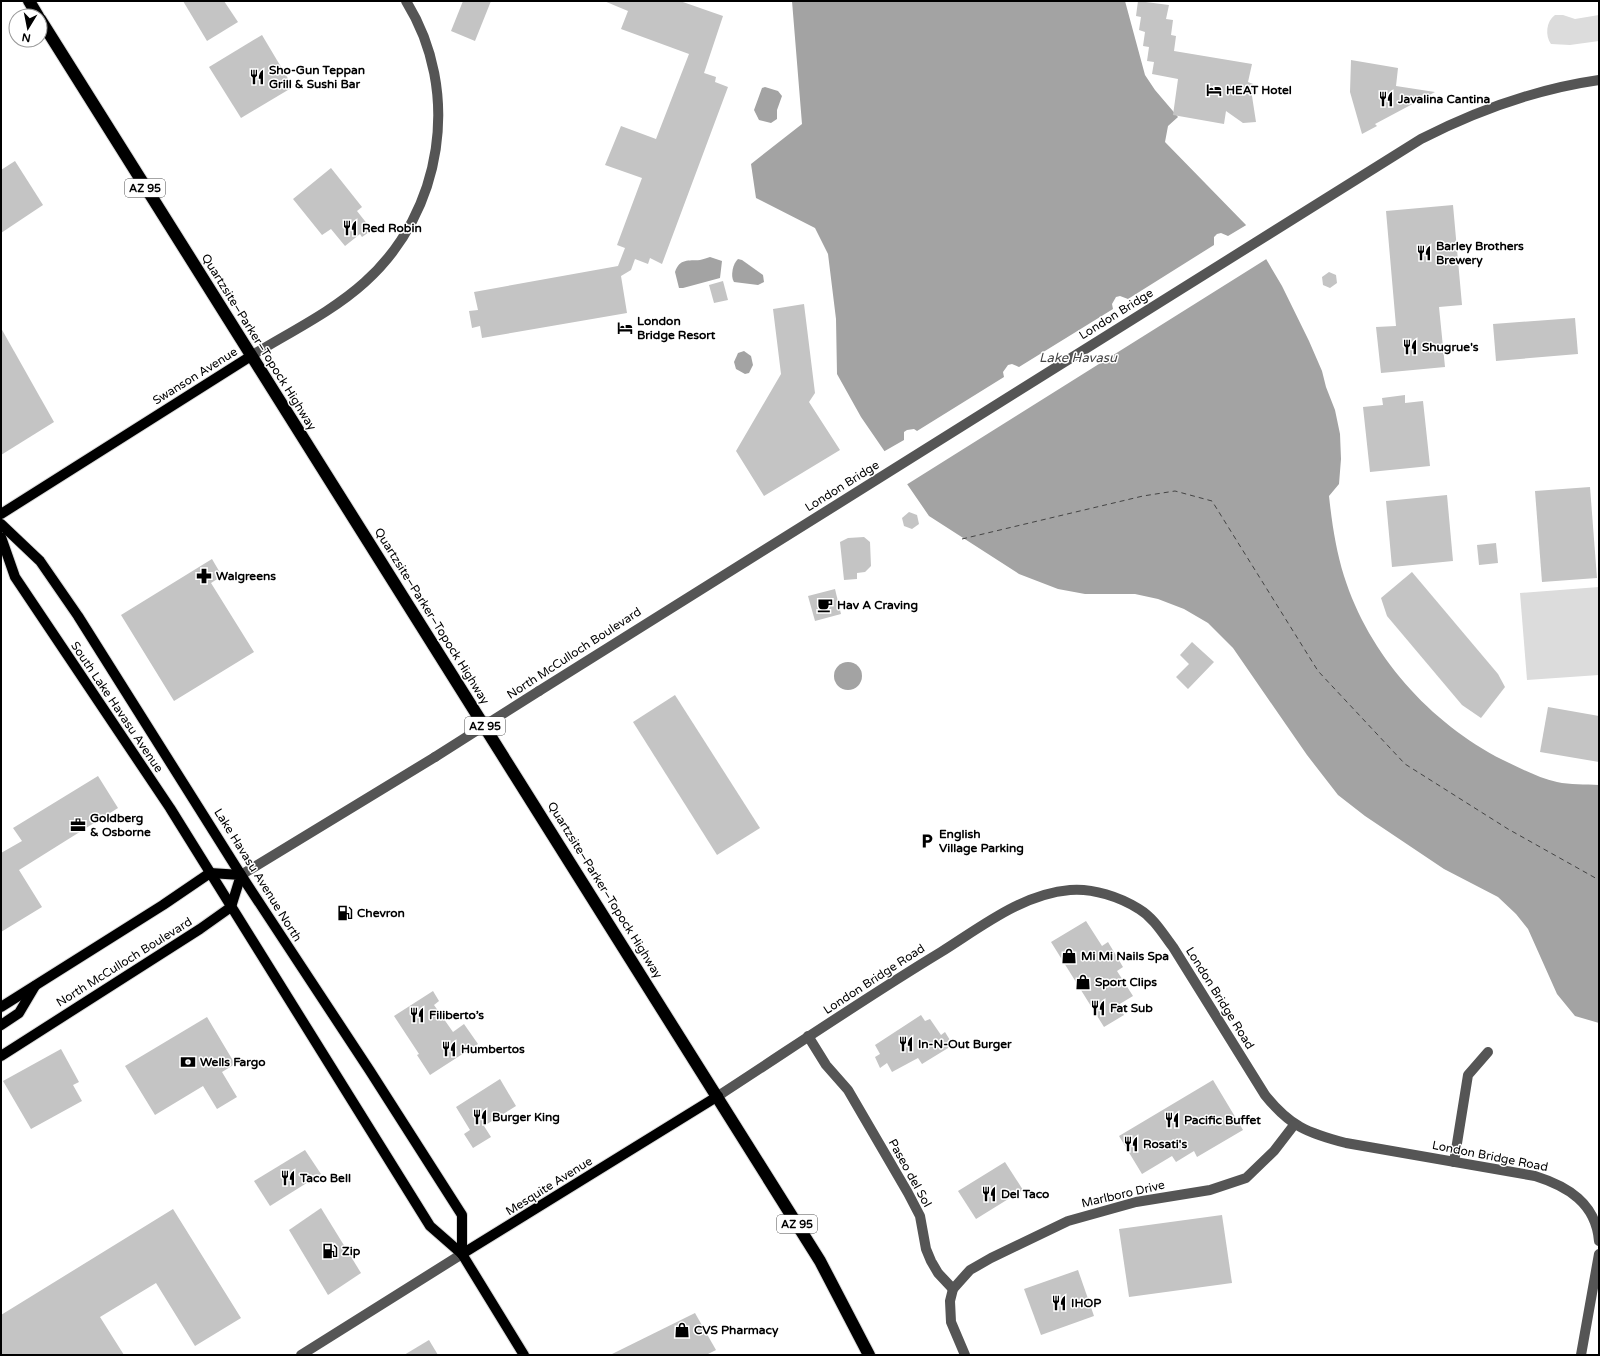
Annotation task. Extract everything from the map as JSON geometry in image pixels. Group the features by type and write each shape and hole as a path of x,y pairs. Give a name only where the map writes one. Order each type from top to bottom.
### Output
{"highway":[{"name":"Quartzsite–Parker–Topock Highway","path":"48,32 718,1096 820,1261 868,1355"}],"main road":[{"name":"Swanson Avenue","path":"1,514 251,356"},
{"name":"Lake Havasu Avenue North","path":"1,524 40,561 78,616 241,875 370,1071 462,1215 462,1254"},
{"name":"South Lake Havasu Avenue","path":"1,537 15,577 170,808 231,907"},
{"path":"1,1007 163,905 210,873 241,875 231,907 336,1072 430,1226 462,1254 524,1355"},
{"name":"North McCulloch Boulevard","path":"1,1056 200,929 231,907"},
{"path":"1,1025 19,1013 36,985"},
{"name":"Mesquite Avenue","path":"462,1254 718,1096"}],"street":[{"name":"Swanson Avenue","path":"251,356 345,298 365,282 379,269 403,238 421,203 433,166 439,127 439,108 437,88 429,50 422,32 406,1"},
{"name":"London Bridge","path":"778,541 1421,139 1458,120 1497,104 1537,92 1599,80"},
{"name":"North McCulloch Boulevard","path":"241,875 435,757 778,541"},
{"name":"London Bridge Road","path":"808,1036 1020,904 1044,894 1072,890 1096,892 1140,909 1157,925 1173,947 1265,1095 1278,1111 1294,1125 1317,1136 1346,1144 1535,1176 1556,1182 1573,1194 1588,1208 1596,1223 1599,1241"},
{"name":"Mesquite Avenue","path":"718,1096 808,1036"},
{"name":"Paseo del Sol","path":"808,1036 826,1065 848,1090 908,1193 920,1216 926,1249 931,1261 938,1273 953,1289"},
{"path":"1454,1162 1468,1075 1488,1052"},
{"name":"Marlboro Drive","path":"953,1289 970,1270 991,1258 1068,1221 1136,1202 1210,1190 1246,1178 1274,1151 1294,1125"},
{"name":"Mesquite Avenue","path":"301,1355 462,1254"},
{"path":"1581,1355 1599,1254"},
{"path":"953,1289 950,1301 951,1322 965,1355"}],"shaded area":[{"path":"1555,15 1563,15 1575,19 1599,15 1599,41 1570,45 1551,44 1547,29 1550,21"},
{"path":"1599,587 1599,675 1527,680 1520,593"}],"water":[{"name":"Lake Havasu","path":"792,1 1125,1 1145,75 1155,90 1178,117 1168,126 1165,142 1246,225 1282,286 1322,371 1326,387 1335,410 1340,434 1341,459 1339,484 1329,496 1331,517 1344,576 1355,605 1369,633 1386,659 1406,684 1427,706 1451,727 1476,745 1503,760 1543,778 1567,784 1599,785 1599,1023 1575,1016 1557,994 1528,929 1516,914 1498,897 1444,869 1365,816 1338,795 1307,755 1233,648 1208,623 1184,609 1158,599 1135,594 1085,594 1058,589 1019,574 929,516 861,417 837,374 836,319 828,254 815,228 756,198 751,164 802,124"},
{"path":"765,87 778,91 782,96 777,110 777,119 771,123 759,120 754,110 762,88"},
{"path":"710,257 722,261 720,278 679,288 675,272 679,264 685,261 700,260"},
{"path":"738,259 742,260 763,275 764,282 758,285 734,282 732,276 733,270"},
{"path":"744,351 751,356 753,365 749,373 745,374 736,369 734,362 738,353"},
{"path":"848,662 858,666 862,676 858,686 848,690 838,686 834,676 838,666"}],"pier":[{"path":"1248,224 1268,258 906,485 883,452 904,440 904,432 907,430 914,429 917,431 1004,377 1003,372 1008,365 1012,364 1019,367 1113,309 1112,304 1116,297 1120,296 1128,299 1214,245 1214,237 1217,234 1221,233 1228,236"}],"building":[{"path":"183,1 224,1 238,22 207,41"},
{"path":"463,1 491,1 475,41 451,31"},
{"path":"604,1 680,1 723,16 704,73 716,77 715,82 728,87 662,264 650,258 648,264 635,259 631,270 621,276 627,313 482,338 480,326 472,328 469,311 478,310 474,292 618,266 625,248 617,245 642,178 605,165 621,126 656,139 689,54 621,29 628,11"},
{"name":"HEAT Hotel","path":"1138,1 1169,5 1166,19 1173,20 1171,35 1176,36 1174,51 1252,64 1248,82 1253,84 1252,96 1256,122 1243,123 1226,111 1224,124 1173,115 1178,79 1152,74 1154,62 1147,61 1149,47 1143,46 1145,32 1139,30 1141,17 1136,16"},
{"path":"262,35 293,87 241,118 209,67"},
{"name":"Javalina Cantina","path":"1351,60 1398,68 1396,86 1435,92 1375,124 1377,126 1362,134 1350,92"},
{"path":"15,161 43,205 1,233 1,170"},
{"path":"331,168 362,207 357,211 372,230 362,237 360,234 345,246 331,229 322,235 293,199"},
{"name":"Barley Brothers Brewery","path":"1453,205 1462,305 1439,307 1445,367 1381,373 1376,327 1396,326 1386,211"},
{"path":"1329,272 1336,275 1337,283 1330,288 1323,285 1322,277"},
{"path":"723,281 728,300 714,303 709,285"},
{"path":"804,304 815,393 809,402 840,450 764,496 736,451 781,374 773,309"},
{"path":"1575,318 1578,354 1496,361 1493,324"},
{"path":"1,328 54,422 1,455"},
{"path":"1405,395 1405,403 1423,401 1430,466 1370,472 1363,407 1383,405 1382,398"},
{"path":"1590,487 1597,578 1542,582 1535,491"},
{"path":"1447,495 1453,561 1392,567 1386,501"},
{"path":"909,512 917,515 919,524 912,529 904,526 902,518"},
{"path":"864,537 870,542 871,566 865,572 857,573 857,579 844,580 840,542 848,538"},
{"path":"1496,543 1498,563 1479,565 1477,545"},
{"name":"Walgreens","path":"212,559 222,576 211,583 254,652 174,701 121,615"},
{"path":"1412,572 1498,674 1505,687 1481,718 1462,705 1387,616 1381,598"},
{"name":"Hav A Craving","path":"835,589 841,614 815,621 808,596"},
{"path":"1192,642 1214,662 1188,689 1176,677 1189,664 1180,655"},
{"path":"675,695 760,828 717,855 633,722"},
{"path":"1548,707 1599,716 1599,762 1540,752"},
{"path":"98,776 118,808 19,870 42,907 1,932 1,853 22,841 13,828"},
{"path":"1086,921 1102,946 1108,942 1123,967 1117,971 1133,996 1118,1005 1124,1015 1104,1027 1051,942"},
{"path":"433,991 439,1001 434,1005 453,1032 464,1024 478,1044 430,1075 417,1055 419,1054 394,1016"},
{"name":"In-N-Out Burger","path":"921,1015 925,1021 930,1019 941,1035 945,1032 953,1045 922,1064 918,1058 892,1072 887,1063 880,1068 875,1057 880,1054 875,1045"},
{"path":"207,1017 235,1064 222,1072 237,1097 217,1109 203,1086 155,1115 125,1066"},
{"path":"61,1049 79,1082 73,1085 82,1101 31,1129 3,1081"},
{"name":"Burger King","path":"500,1079 516,1106 484,1126 491,1137 473,1148 464,1134 470,1130 456,1107"},
{"path":"1213,1080 1243,1130 1197,1157 1194,1151 1176,1162 1172,1156 1142,1174 1119,1136"},
{"name":"Taco Bell","path":"305,1150 321,1174 270,1206 254,1181"},
{"path":"1005,1162 1023,1190 976,1219 958,1191"},
{"path":"321,1208 361,1273 328,1295 289,1230"},
{"path":"173,1209 241,1318 195,1346 156,1283 100,1317 124,1355 1,1355 1,1315"},
{"path":"1222,1215 1232,1283 1129,1297 1119,1229"},
{"name":"IHOP","path":"1078,1270 1094,1316 1041,1335 1024,1289"},
{"name":"CVS Pharmacy","path":"695,1313 716,1350 706,1355 610,1355"},
{"path":"429,1340 438,1355 404,1355"}],"ferry route":[{"path":"962,539 1143,496 1175,491 1212,501 1318,671 1405,764 1508,829 1599,880"}],"place":[{"name":"Sho-Gun Teppan Grill & Sushi Bar","path":"257,77"},
{"name":"HEAT Hotel","path":"1214,90"},
{"name":"Javalina Cantina","path":"1386,99"},
{"name":"Red Robin","path":"350,228"},
{"name":"Barley Brothers Brewery","path":"1424,253"},
{"name":"London Bridge Resort","path":"625,328"},
{"name":"Shugrue's","path":"1410,347"},
{"name":"Walgreens","path":"204,576"},
{"name":"Hav A Craving","path":"825,605"},
{"name":"Goldberg & Osborne","path":"78,825"},
{"name":"English Village Parking","path":"927,841"},
{"name":"Chevron","path":"345,913"},
{"name":"Mi Mi Nails Spa","path":"1069,956"},
{"name":"Sport Clips","path":"1083,982"},
{"name":"Fat Sub","path":"1098,1008"},
{"name":"Filiberto’s","path":"417,1015"},
{"name":"In-N-Out Burger","path":"906,1044"},
{"name":"Humbertos","path":"449,1049"},
{"name":"Wells Fargo","path":"188,1062"},
{"name":"Burger King","path":"480,1117"},
{"name":"Pacific Buffet","path":"1172,1120"},
{"name":"Rosati's","path":"1131,1144"},
{"name":"Taco Bell","path":"288,1178"},
{"name":"Del Taco","path":"989,1194"},
{"name":"Zip","path":"330,1251"},
{"name":"IHOP","path":"1059,1303"},
{"name":"CVS Pharmacy","path":"682,1330"}]}
